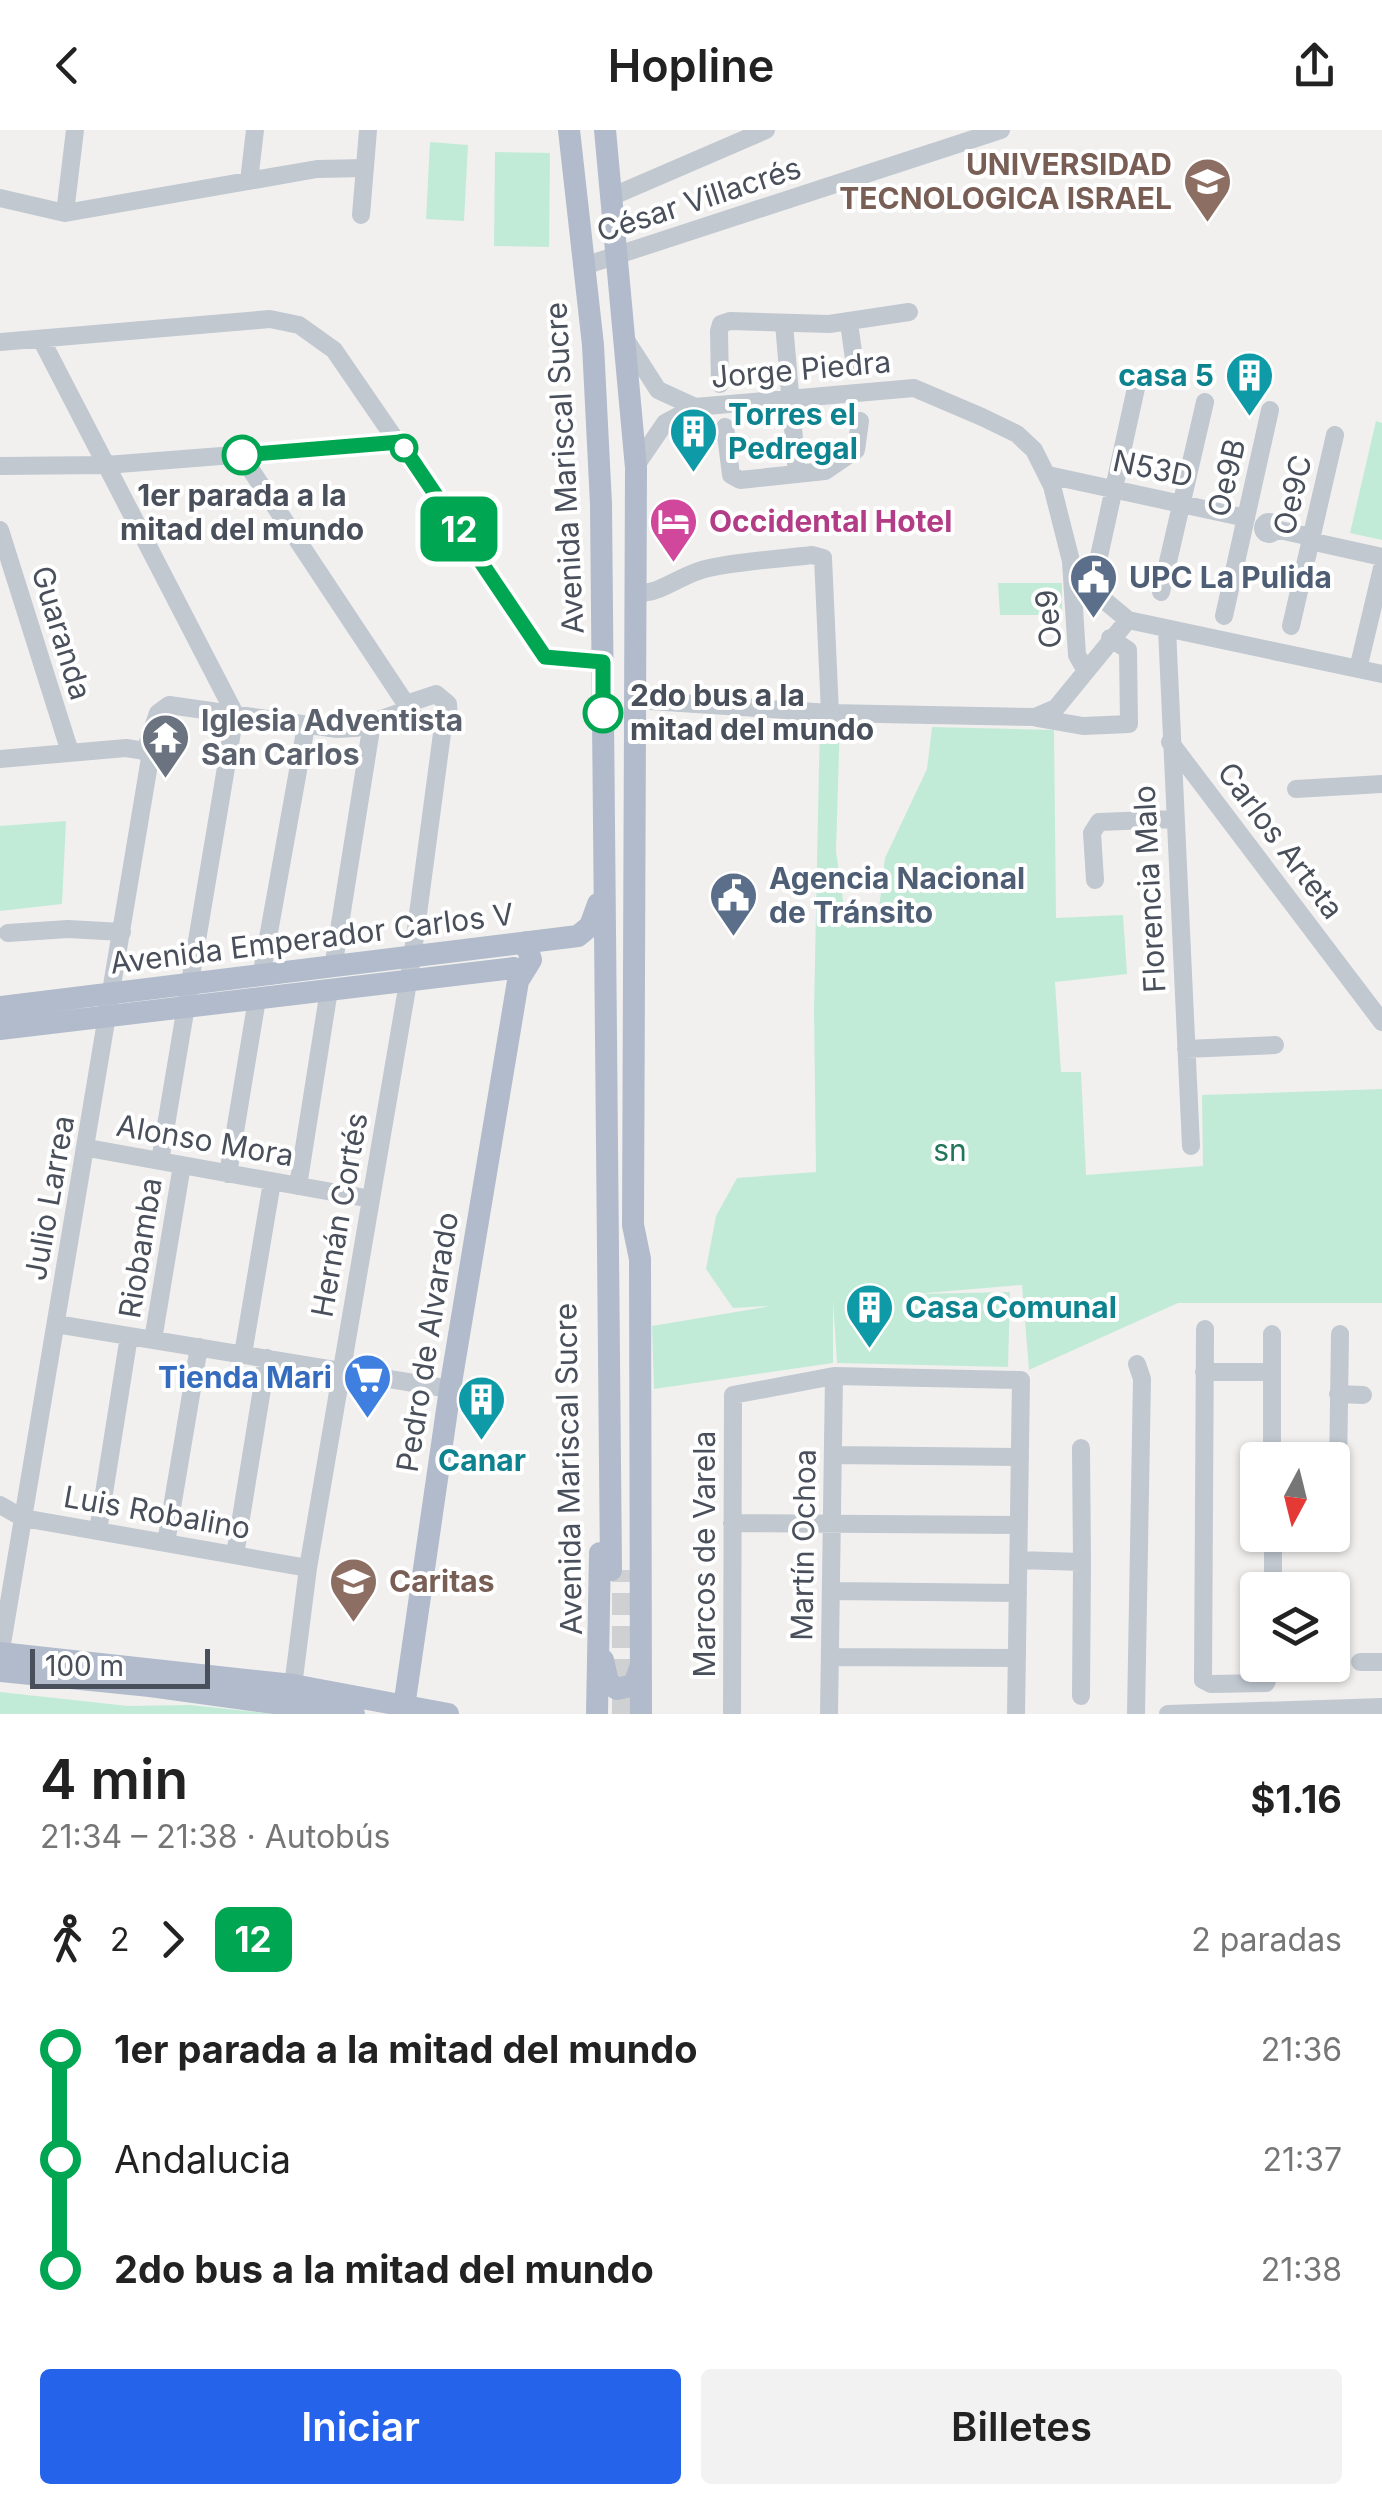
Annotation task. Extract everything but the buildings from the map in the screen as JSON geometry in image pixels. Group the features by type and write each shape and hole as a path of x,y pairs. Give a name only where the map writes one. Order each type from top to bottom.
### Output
{"main road":[{"name":"Avenida Mariscal Sucre","path":"569,130 584,266 601,504 605,1225 611,1258 617,1570 625,1258 633,1225"},
{"name":"Avenida Mariscal Sucre","path":"606,130 636,468 633,1225 640,1258 641,1714"},
{"name":"Avenida Emperador Carlos V","path":"0,1028 111,1005 518,959 585,932 602,891"},
{"name":"Pedro de Alvarado","path":"403,1710 518,959"},
{"name":"Avenida Emperador Carlos V","path":"0,1007 111,1005"},
{"name":"Avenida Mariscal Sucre","path":"597,1714 601,1646 596,1263 605,1225"},
{"path":"601,1646 612,1686 630,1688 640,1668"},
{"path":"0,1654 354,1714"},
{"path":"0,1671 448,1714"}],"street":[{"path":"66,213 75,130"},
{"path":"250,181 255,130"},
{"path":"361,215 368,130"},
{"path":"612,196 744,134 766,130"},
{"name":"César Villacrés","path":"584,266 1001,130"},
{"path":"0,198 66,213 317,170 365,168"},
{"path":"720,384 721,324 848,323 909,312"},
{"path":"0,342 243,320 299,324 334,350 549,660 603,662"},
{"path":"848,323 855,366"},
{"path":"784,324 797,474"},
{"name":"Jorge Piedra","path":"626,340 658,390 695,407"},
{"path":"42,341 235,714"},
{"name":"Jorge Piedra","path":"636,468 665,423 695,407 914,388 1018,434 1034,450 1050,480 1071,561 1093,591 1128,620 1369,671"},
{"path":"1098,561 1136,388"},
{"path":"1161,592 1205,402"},
{"name":"Oe9B","path":"1224,616 1255,525 1270,410"},
{"path":"725,427 734,479 826,471 856,450 860,422"},
{"name":"Oe9C","path":"1291,626 1335,435"},
{"path":"0,466 106,464 400,442"},
{"path":"0,759 145,750 158,714 165,706 338,729 372,723 405,708 436,694 449,709 443,726 412,719 405,708 240,455"},
{"name":"N53D","path":"1050,480 1312,536"},
{"name":"Guaranda","path":"0,530 70,752"},
{"path":"1312,536 1382,547"},
{"path":"1312,536 1382,557"},
{"path":"636,593 651,595 681,575 708,568 812,555 823,558 830,713"},
{"name":"Oe9","path":"1071,561 1077,656 1086,671"},
{"path":"1369,671 1382,568"},
{"path":"1369,671 1382,604"},
{"path":"1035,718 1056,708 1128,620"},
{"name":"Florencia Malo","path":"1166,628 1191,1146"},
{"path":"635,700 830,713 1035,718 1083,726 1129,724 1128,650 1110,638"},
{"name":"Riobamba","path":"160,1161 235,714"},
{"path":"298,1186 372,723"},
{"path":"228,1174 306,726"},
{"name":"Hernán Cortés","path":"292,1701 308,1568 410,970 443,726"},
{"name":"Carlos Arteta","path":"1170,741 1382,1022"},
{"name":"Julio Larrea","path":"0,1654 111,1005 150,758 145,750"},
{"path":"1296,789 1382,784"},
{"path":"1095,880 1092,833 1099,822 1174,819"},
{"path":"8,933 122,932"},
{"path":"1186,1050 1275,1044"},
{"name":"Alonso Mora","path":"88,1148 371,1200"},
{"name":"Riobamba","path":"153,1340 182,1165"},
{"path":"243,1354 272,1182"},
{"path":"56,1324 450,1389"},
{"path":"1205,1329 1203,1680 1210,1684 1270,1682"},
{"path":"1272,1334 1272,1442"},
{"path":"1338,1442 1340,1334"},
{"name":"Riobamba","path":"98,1531 129,1336"},
{"path":"166,1543 200,1347"},
{"path":"235,1554 267,1358"},
{"path":"1136,1364 1142,1379 1136,1714"},
{"path":"1204,1372 1272,1372"},
{"path":"834,1376 1020,1380 1016,1714"},
{"name":"Marcos de Varela","path":"732,1714 733,1395 834,1376"},
{"name":"Martín Ochoa","path":"830,1714 834,1376"},
{"path":"1338,1394 1362,1395"},
{"path":"1081,1448 1081,1696"},
{"path":"833,1455 1020,1457"},
{"name":"Luis Robalino","path":"0,1505 23,1518 308,1568"},
{"path":"732,1524 1019,1524"},
{"path":"1018,1560 1082,1562"},
{"path":"831,1590 1018,1593"},
{"path":"830,1657 1017,1658"},
{"path":"1360,1662 1382,1662"},
{"path":"1238,1684 1238,1712"},
{"path":"1168,1714 1382,1707"}],"green space":[{"path":"430,142 468,145 464,221 426,219"},
{"path":"495,152 550,153 549,247 494,246"},
{"path":"1376,421 1382,423 1382,540 1350,533"},
{"path":"998,583 1062,583 1062,615 1000,615"},
{"name":"sn","path":"820,718 840,720 836,851 847,928 877,925 885,858 927,769 932,727 1054,730 1056,918 1123,915 1127,974 1055,982 1061,1072 1081,1072 1086,1175 1203,1166 1202,1095 1382,1089 1382,1303 1178,1303 1029,1370 1022,1285 914,1294 1010,1292 1008,1367 837,1363 833,1300 833,1363 654,1389 652,1326 771,1306 733,1308 706,1269 716,1216 737,1178 816,1172 814,1009"},
{"path":"66,821 62,904 0,911 0,826"},
{"path":"0,1692 128,1706 190,1705 274,1714 0,1714"}],"tunnel":[{"path":"623,1570 623,1714"}],"bus line":[{"name":"12","path":"242,455 400,442 545,657 554,662 603,662 603,713"}],"place":[{"name":"UNIVERSIDAD TECNOLOGICA ISRAEL","path":"1207,224"},
{"name":"casa 5","path":"1249,418"},
{"name":"1er parada a la mitad del mundo","path":"242,455"},
{"name":"Torres el Pedregal","path":"693,474"},
{"name":"Occidental Hotel","path":"674,564"},
{"name":"UPC La Pulida","path":"1094,620"},
{"name":"2do bus a la mitad del mundo","path":"603,713"},
{"name":"Iglesia Adventista San Carlos","path":"166,780"},
{"name":"Agencia Nacional de Tránsito","path":"734,938"},
{"name":"Casa Comunal","path":"870,1350"},
{"name":"Tienda Mari","path":"367,1420"},
{"name":"Canar","path":"482,1442"},
{"name":"Caritas","path":"354,1624"}]}
